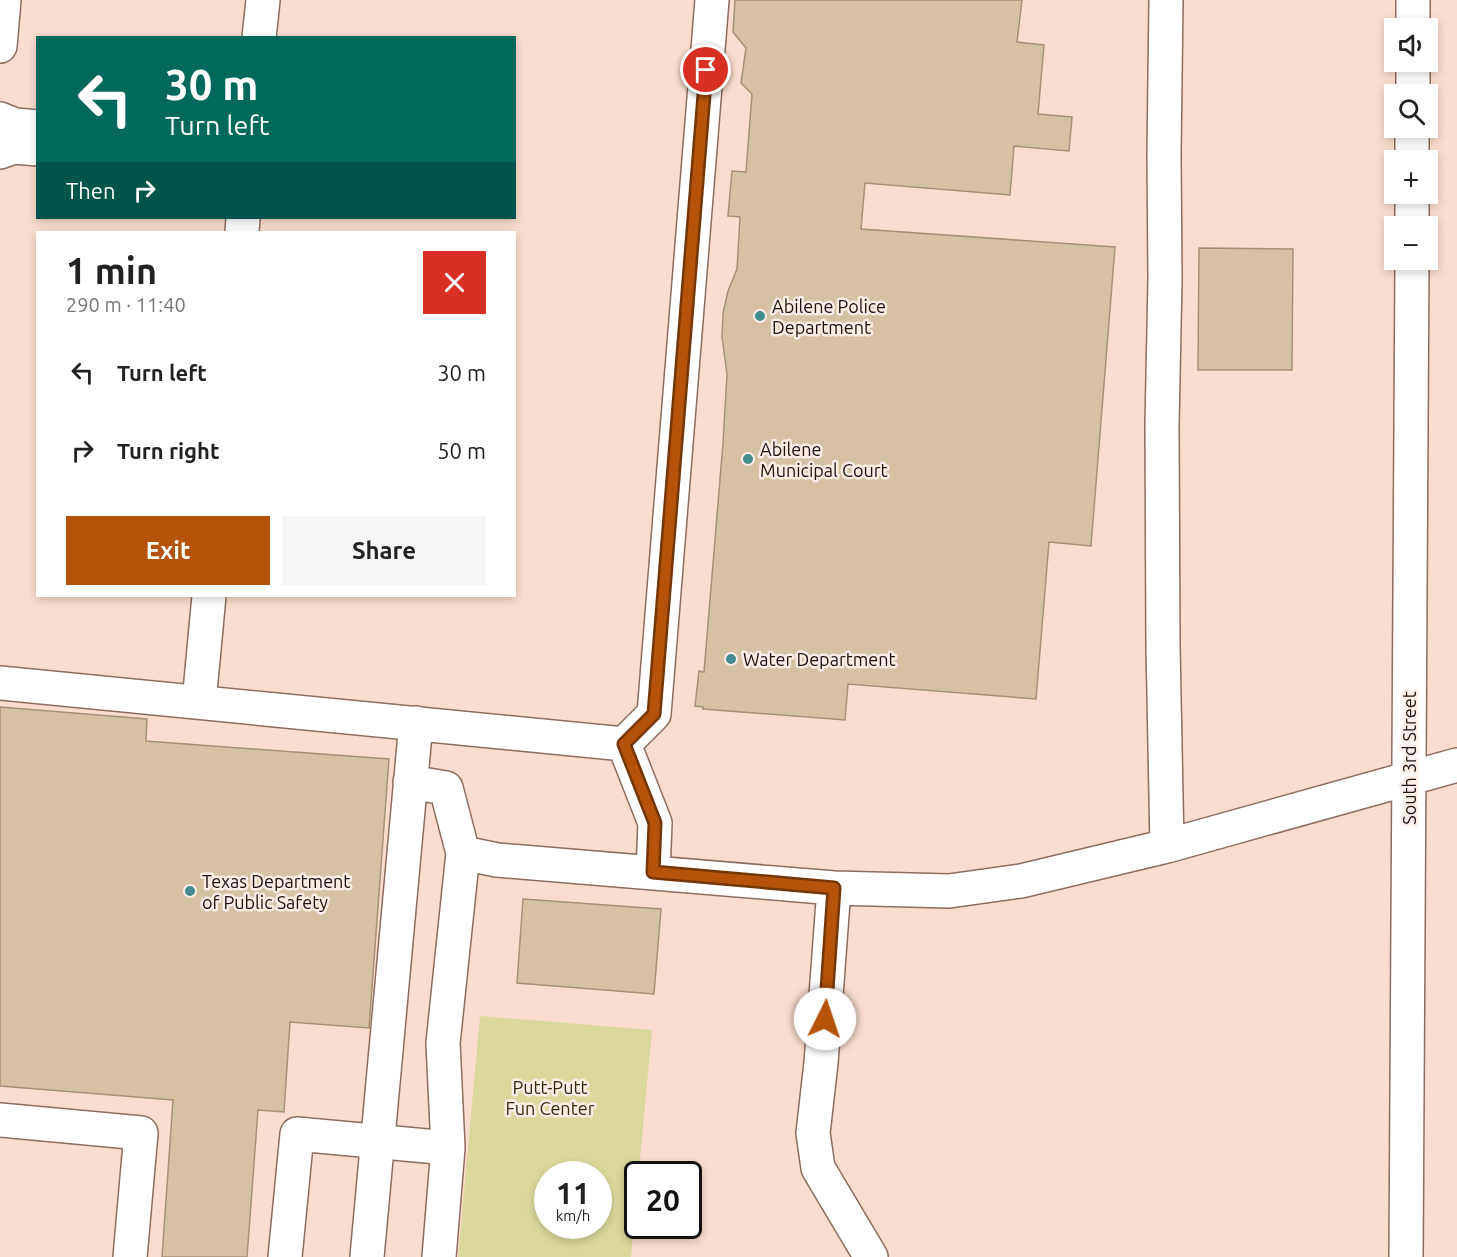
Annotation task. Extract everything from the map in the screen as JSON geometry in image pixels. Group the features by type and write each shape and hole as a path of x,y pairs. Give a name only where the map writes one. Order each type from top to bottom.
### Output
{"street":[{"path":"0,46 4,0"},
{"path":"259,36 263,0"},
{"path":"624,744 654,714 712,0"},
{"path":"1166,0 1162,483 1167,846"},
{"path":"1413,0 1413,18"},
{"path":"0,119 15,125 36,127"},
{"path":"0,152 14,147 36,149"},
{"name":"South 3rd Street","path":"1406,1257 1412,270"},
{"path":"199,702 209,597"},
{"path":"0,683 624,744"},
{"path":"368,1257 416,723"},
{"path":"624,744 655,823 653,872"},
{"path":"463,853 497,860 834,888 949,891 1021,881 1167,846 1457,765"},
{"path":"410,782 447,788 463,853 443,1043 448,1148 439,1257"},
{"path":"834,888 821,1063 813,1133 818,1168 872,1257"},
{"path":"0,1120 141,1133 130,1257"},
{"path":"285,1257 297,1134 448,1148"}],"green space":[{"name":"Putt-Putt Fun Center","path":"480,1016 652,1030 640,1161 624,1161 624,1239 633,1239 631,1257 458,1257"}],"building":[{"path":"735,0 1022,0 1017,42 1044,45 1038,114 1072,117 1069,151 1014,146 1010,195 865,183 861,229 1115,247 1091,546 1049,542 1036,699 848,684 845,720 703,709 703,707 695,706 699,671 704,672 723,443 727,374 722,337 723,313 728,291 737,269 740,217 728,216 732,171 746,172 752,94 741,83 746,48 733,32"},
{"path":"1199,248 1293,249 1292,370 1198,370"},
{"name":"Texas Department of Public Safety","path":"0,707 147,719 146,741 389,759 369,1028 290,1022 284,1112 258,1110 247,1257 162,1257 173,1100 0,1086"},
{"path":"523,899 661,909 654,994 517,983"}],"place":[{"name":"Abilene Police Department","path":"760,316"},
{"name":"Abilene Municipal Court","path":"748,459"},
{"name":"Water Department","path":"731,659"},
{"name":"Texas Department of Public Safety","path":"190,891"}],"route":[{"path":"706,70 654,714 624,744 655,823 653,872 834,888 825,1019"}]}
